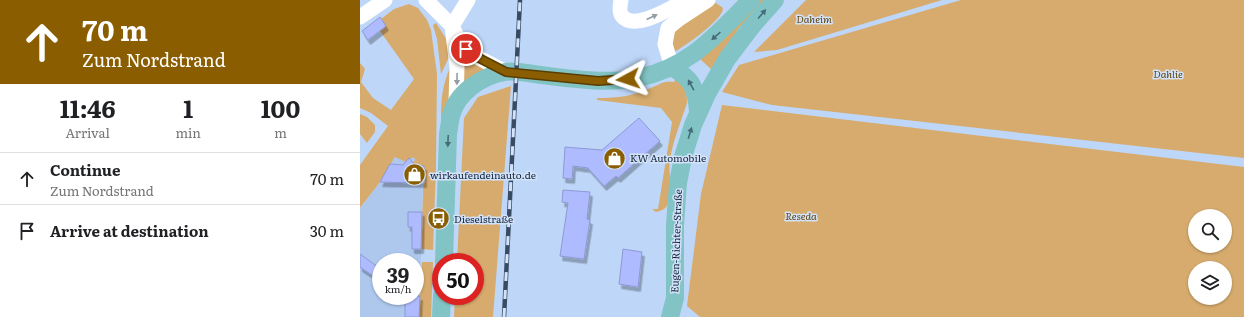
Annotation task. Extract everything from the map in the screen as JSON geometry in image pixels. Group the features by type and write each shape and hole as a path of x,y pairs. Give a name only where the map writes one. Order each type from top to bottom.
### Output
{"main road":[{"name":"Eugen-Richter-Straße","path":"670,317 675,298 675,225 678,183 683,157 698,111 727,59 752,26 775,0"},
{"path":"444,253 448,134 452,114 456,104 472,85 484,78 509,72 580,80 619,81 648,75 672,66 696,53 718,34 743,3"},
{"path":"672,66 689,80 697,97 698,111"},
{"path":"442,305 442,317"}],"street":[{"path":"360,17 385,0"},
{"path":"426,0 452,26 461,44 466,49 477,57 509,72"},
{"path":"456,104 457,67 452,26 468,0"},
{"path":"621,0 620,11 622,16 635,21 644,21 686,0"},
{"path":"672,66 665,44 668,28 708,0"}],"shaded area":[{"path":"425,109 421,253 372,253 372,305 419,305 419,317 360,317 360,209 380,182"}],"green space":[{"path":"759,0 765,0 739,28 712,70 700,59"},
{"name":"Daheim","path":"806,0 942,0 777,50 754,52"},
{"name":"Dahlie","path":"961,0 1244,0 1244,158 772,105 722,92 739,65"},
{"path":"714,2 722,7 723,9 721,14 702,33 674,52 670,41 672,32"},
{"path":"409,4 418,8 427,20 431,30 437,74 433,250 421,249 424,166 413,165 413,162 416,160 413,157 406,162 395,157 380,182 360,208 360,165 388,126 371,113 360,108 360,63 365,69 361,82 373,98 391,110 414,79 380,31 386,26 381,19 394,9"},
{"path":"436,23 447,40 450,55 441,74 437,39 433,25"},
{"path":"462,51 486,69 462,84"},
{"path":"452,63 451,90 441,122 443,92 446,78"},
{"path":"676,78 684,89 687,96 687,103 671,153 670,193 668,204 663,210 656,212 652,209 658,209 672,122 661,108 597,100 597,98 612,98 632,94 663,83 674,82"},
{"path":"511,86 493,317 454,317 455,305 484,305 484,253 457,253 464,118 478,97"},
{"name":"Reseda","path":"722,105 1244,167 1244,317 700,317 687,306 701,194"},
{"path":"360,114 367,117 375,125 375,132 367,143 360,134"},
{"path":"424,262 432,262 431,317 419,317 420,305 424,305"}],"building":[{"path":"380,17 386,26 368,40 362,31"},
{"path":"639,118 660,141 618,178 616,176 604,186 588,168 573,166 572,179 563,178 565,147 602,150"},
{"path":"409,158 415,165 424,166 424,183 380,182 390,164 403,165"},
{"path":"563,190 590,192 587,219 590,220 584,259 560,256 568,203 562,202"},
{"path":"408,212 422,212 421,249 412,249 412,227 408,227"},
{"path":"623,249 642,252 638,287 619,284"},
{"path":"360,254 372,263 372,275 360,267"},
{"path":"405,305 420,305 419,317 405,317"}],"railway":[{"path":"504,317 520,0"}],"place":[{"name":"KW Automobile","path":"614,158"},
{"name":"wirkaufendeinauto.de","path":"415,175"},
{"name":"Dieselstraße","path":"438,219"}],"route":[{"path":"466,49 477,57 506,72 580,80 619,81 628,79"}]}
